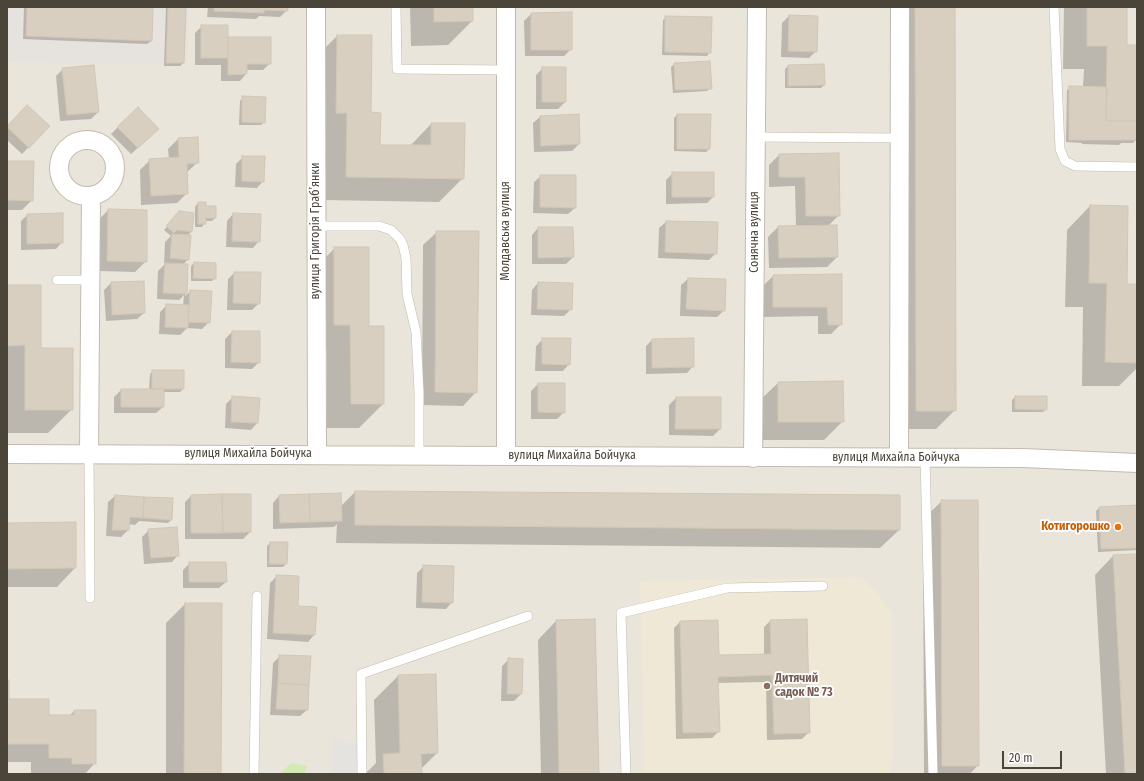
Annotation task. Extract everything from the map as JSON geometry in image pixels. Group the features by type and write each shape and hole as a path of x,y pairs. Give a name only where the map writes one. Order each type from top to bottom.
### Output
{"street":[{"name":"вулиця Григорія Грабʼянки","path":"316,7 317,455"},
{"name":"Молдавська вулиця","path":"506,7 506,456"},
{"name":"Сонячна вулиця","path":"753,458 756,7"},
{"path":"899,458 900,7"},
{"path":"89,454 91,196"},
{"name":"вулиця Михайла Бойчука","path":"7,454 1023,458 1137,463"}],"lane":[{"path":"396,7 397,69 506,70"},
{"path":"1054,7 1060,149 1065,161 1075,166 1137,167"},
{"path":"756,137 900,138"},
{"path":"316,226 379,226 391,230 400,239 403,245 406,258 406,294 416,332 419,392 419,455"},
{"path":"57,280 90,280"},
{"path":"89,454 90,598"},
{"path":"925,458 932,774"},
{"path":"626,774 622,613 727,588 823,586"},
{"path":"254,774 257,596"},
{"path":"362,774 361,674 528,616"}],"shaded area":[{"path":"7,7 1137,7 1137,774 7,774"},
{"path":"7,7 189,7 187,65 7,62"},
{"name":"Дитячий садок № 73","path":"861,577 877,593 892,613 893,759 889,774 644,773 640,581"},
{"path":"333,738 361,746 357,774 332,774"}],"green space":[{"path":"291,763 307,766 305,774 280,774"}],"building":[{"path":"27,7 153,7 152,41 26,36"},
{"path":"168,7 186,7 184,63 166,63"},
{"path":"214,7 288,7 288,11 264,10 264,13 214,11"},
{"path":"434,7 473,7 473,21 434,22"},
{"path":"915,7 955,7 956,411 916,411"},
{"path":"1087,7 1127,7 1127,45 1137,45 1137,121 1106,121 1107,46 1087,46"},
{"path":"572,12 572,50 531,50 531,13"},
{"path":"789,15 818,16 817,52 788,51"},
{"path":"665,16 712,17 711,53 665,52"},
{"path":"201,25 228,25 228,58 201,58"},
{"path":"337,35 372,35 371,112 381,113 380,145 431,145 431,123 465,123 464,179 346,177 347,113 336,113"},
{"path":"228,37 271,37 271,64 247,64 247,74 228,75"},
{"path":"710,61 712,89 675,90 674,63"},
{"path":"824,64 825,85 788,86 788,65"},
{"path":"94,65 99,112 67,115 62,68"},
{"path":"542,67 566,67 566,102 542,102"},
{"path":"1069,86 1107,87 1106,121 1137,121 1137,140 1069,140"},
{"path":"242,96 266,97 265,123 242,122"},
{"path":"27,105 50,126 29,148 7,127"},
{"path":"138,107 159,129 138,148 117,127"},
{"path":"579,114 580,144 541,146 540,116"},
{"path":"677,114 711,114 710,149 677,149"},
{"path":"198,137 199,163 187,164 188,194 151,196 149,159 179,157 178,138"},
{"path":"839,153 840,216 806,216 805,177 779,177 779,154"},
{"path":"242,156 265,156 264,182 242,181"},
{"path":"7,161 34,161 33,201 7,200"},
{"path":"672,172 714,172 714,197 672,197"},
{"path":"540,175 576,175 576,208 540,207"},
{"path":"198,202 206,202 206,206 216,206 216,218 206,218 206,224 198,224"},
{"path":"1090,205 1128,206 1127,284 1137,284 1137,363 1105,362 1107,283 1089,283"},
{"path":"108,209 147,210 147,262 107,261"},
{"path":"179,211 194,213 192,232 177,230 174,233 166,226"},
{"path":"63,213 63,243 27,244 27,214"},
{"path":"233,213 261,214 260,242 232,241"},
{"path":"666,221 718,222 717,254 665,252"},
{"path":"837,225 838,257 779,258 778,226"},
{"path":"538,227 573,227 574,257 538,258"},
{"path":"436,231 479,231 477,393 435,392"},
{"path":"172,234 191,235 189,260 170,258"},
{"path":"334,247 369,247 369,326 384,326 384,404 351,404 350,325 334,325"},
{"path":"194,262 216,263 216,279 193,278"},
{"path":"165,263 188,264 187,294 163,293"},
{"path":"234,272 261,272 260,304 233,303"},
{"path":"842,274 842,325 828,325 827,307 773,307 773,275"},
{"path":"688,278 726,279 725,311 686,309"},
{"path":"144,281 145,313 112,315 111,282"},
{"path":"538,282 573,283 572,310 537,309"},
{"path":"7,285 41,285 41,348 73,348 73,410 25,410 25,345 7,346"},
{"path":"190,290 212,291 210,323 188,322"},
{"path":"166,304 189,305 188,328 165,327"},
{"path":"232,331 260,331 260,363 231,362"},
{"path":"542,338 571,338 570,365 542,364"},
{"path":"694,338 694,367 652,368 652,339"},
{"path":"152,370 184,370 184,389 152,389"},
{"path":"843,381 844,422 778,422 778,382"},
{"path":"538,383 565,383 565,413 538,412"},
{"path":"121,389 164,389 164,407 121,407"},
{"path":"232,396 260,398 258,423 231,422"},
{"path":"1015,396 1047,396 1047,410 1015,409"},
{"path":"676,397 721,397 721,429 675,429"},
{"path":"355,491 900,495 900,530 355,525"},
{"path":"341,493 342,521 310,522 309,494"},
{"path":"222,494 223,533 191,533 191,495"},
{"path":"222,494 251,494 251,532 223,533"},
{"path":"309,494 310,522 280,523 279,495"},
{"path":"115,495 144,497 143,518 130,517 129,530 112,530"},
{"path":"144,497 173,498 172,520 143,518"},
{"path":"941,500 978,500 979,766 942,766"},
{"name":"Котигорошко","path":"1137,505 1137,548 1101,549 1099,507"},
{"path":"76,522 76,568 7,569 7,523"},
{"path":"177,527 179,556 151,558 148,529"},
{"path":"270,542 288,542 287,564 269,564"},
{"path":"1137,554 1137,774 1125,774 1113,555"},
{"path":"189,562 226,562 227,582 189,582"},
{"path":"423,565 454,566 453,603 422,602"},
{"path":"276,575 299,576 298,606 317,607 315,635 273,633"},
{"path":"185,603 222,603 221,774 184,774"},
{"path":"595,619 599,774 559,774 556,620"},
{"path":"807,619 810,733 774,734 772,675 718,677 720,732 683,733 680,621 718,620 719,655 771,654 770,620"},
{"path":"279,655 311,656 309,685 278,683"},
{"path":"508,658 523,659 522,694 507,694"},
{"path":"436,674 438,753 421,754 422,774 384,774 383,754 400,753 398,675"},
{"path":"7,680 9,680 9,699 49,699 49,715 74,715 74,710 96,710 96,764 72,764 72,758 49,758 49,744 7,744"},
{"path":"278,683 309,685 308,710 276,709"}],"place":[{"name":"Котигорошко","path":"1118,527"},
{"name":"Дитячий садок № 73","path":"767,686"}]}
